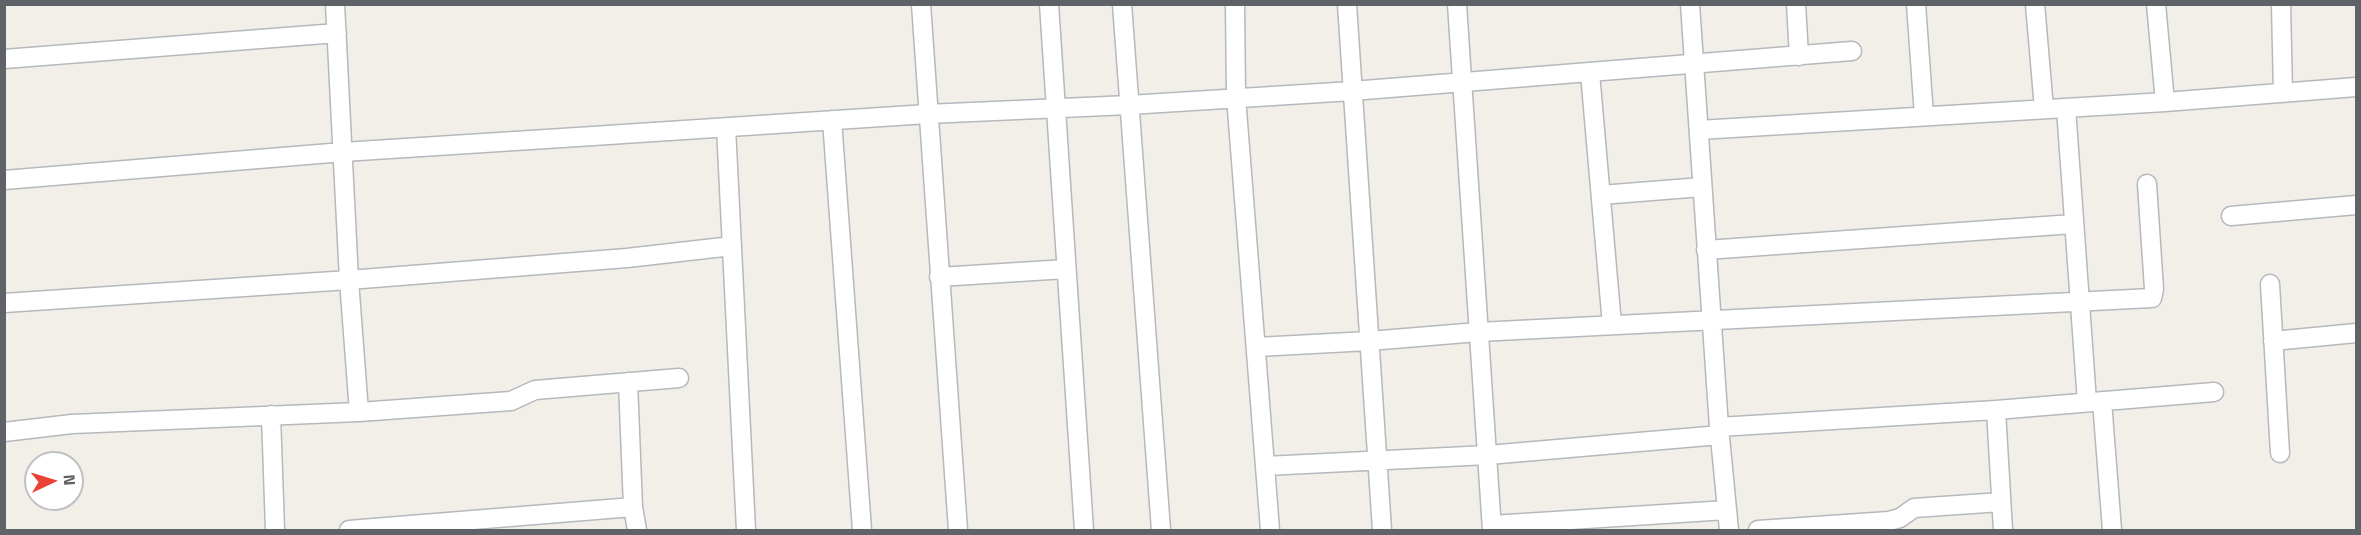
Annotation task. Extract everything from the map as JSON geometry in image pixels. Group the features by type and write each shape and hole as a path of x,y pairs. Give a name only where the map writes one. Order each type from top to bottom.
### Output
{"street":[{"path":"334,4 349,280 359,412"},
{"path":"921,4 958,531"},
{"path":"1049,4 1084,531"},
{"path":"1122,4 1161,531"},
{"path":"1235,4 1236,97 1270,531"},
{"path":"1347,4 1382,531"},
{"path":"1458,4 1461,82 1492,528 1605,524 1727,510"},
{"path":"1690,4 1706,250 1729,531"},
{"path":"1796,4 1798,56"},
{"path":"1916,4 1924,116"},
{"path":"2035,4 2044,109"},
{"path":"2156,4 2165,102"},
{"path":"2281,4 2283,93"},
{"path":"4,59 337,33"},
{"path":"4,180 343,152 927,114 1129,105 1352,91 1852,51"},
{"path":"1590,73 1612,325"},
{"path":"1699,130 2165,102 2356,87"},
{"path":"2066,108 2079,303 2112,531"},
{"path":"832,120 862,531"},
{"path":"726,127 746,531"},
{"path":"1257,347 1478,332 2152,298 2154,289 2147,184"},
{"path":"1601,195 1702,187"},
{"path":"2231,216 2356,205"},
{"path":"1706,250 2073,224"},
{"path":"4,303 349,280 627,258 732,246"},
{"path":"939,276 1066,269"},
{"path":"2270,284 2280,453"},
{"path":"2272,341 2356,333"},
{"path":"4,432 72,423 359,412 511,401 536,390 679,378"},
{"path":"628,382 633,507 637,531"},
{"path":"1265,466 1488,456 1720,431 2214,392"},
{"path":"1996,410 2003,531"},
{"path":"271,415 275,531"},
{"path":"1758,531 1889,521 1900,518 1914,508 2001,502"},
{"path":"349,531 435,527 633,507"}]}
